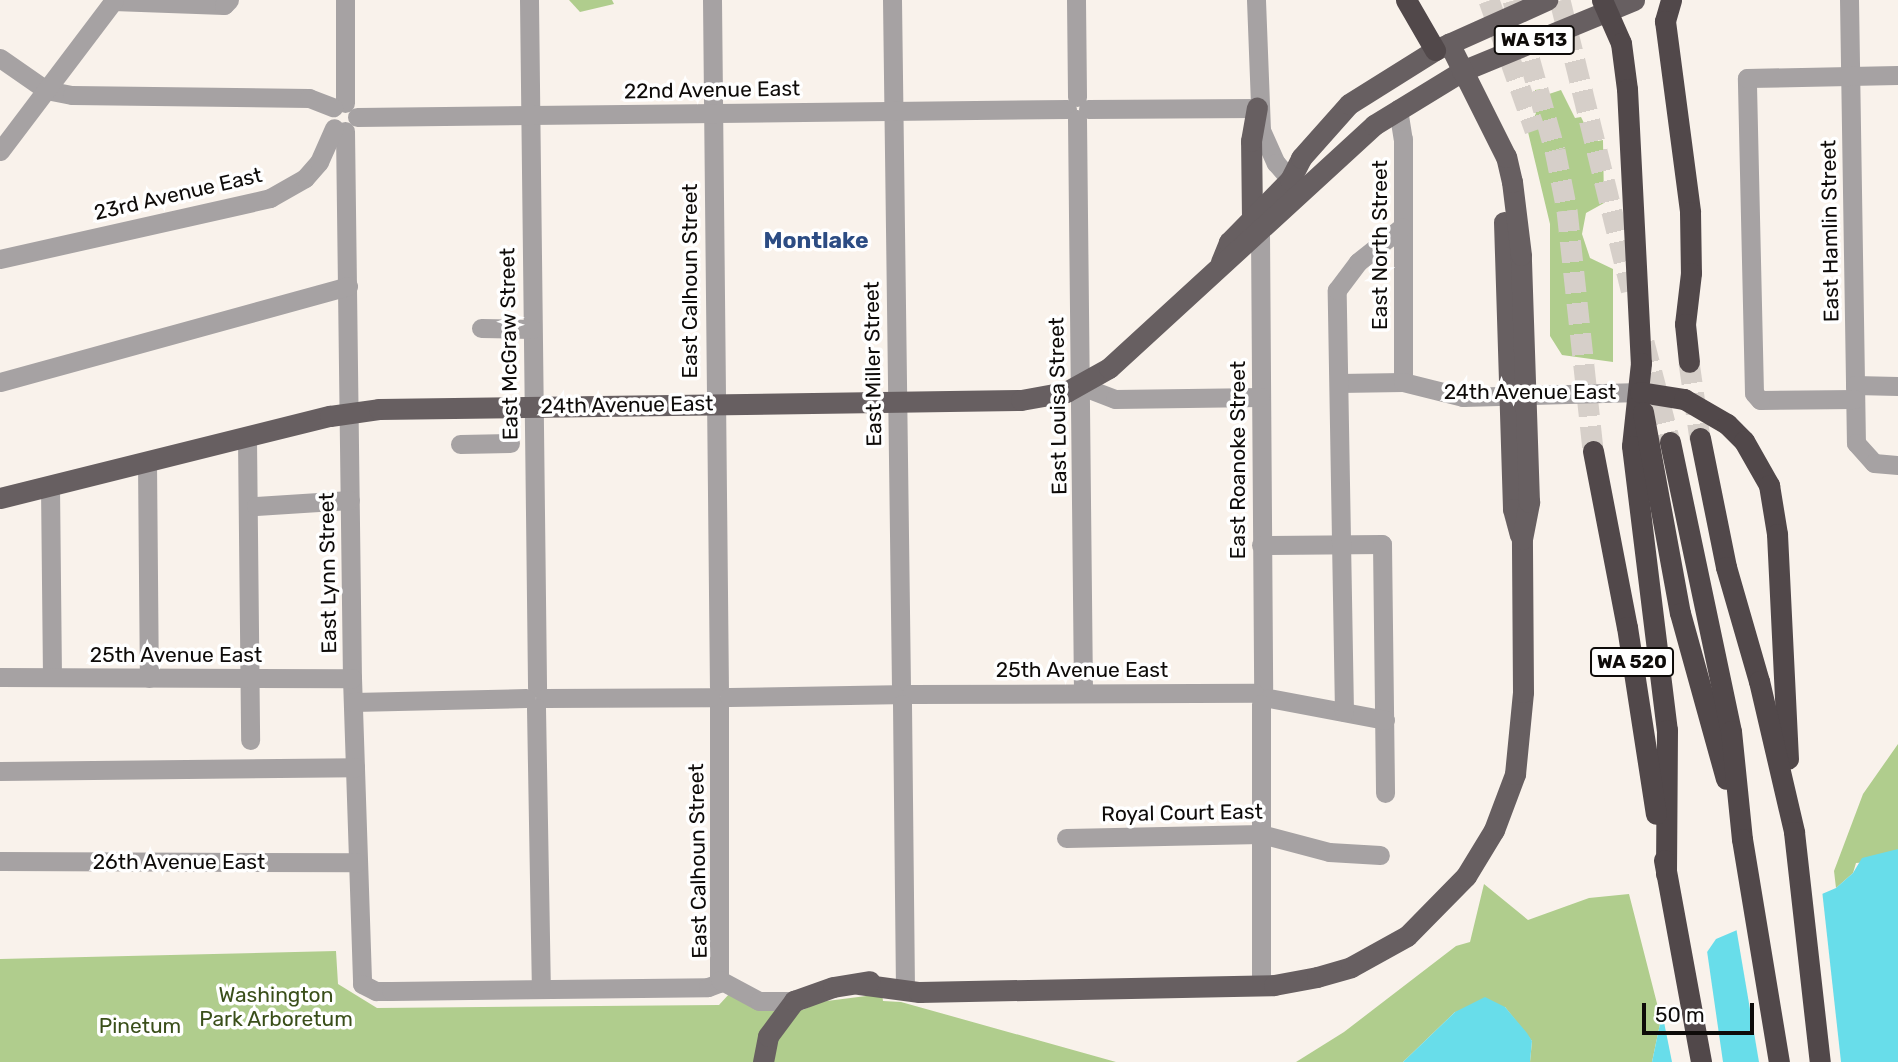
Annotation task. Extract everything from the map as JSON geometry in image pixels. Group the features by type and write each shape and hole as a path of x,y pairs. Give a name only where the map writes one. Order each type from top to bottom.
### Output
{"highway":[{"path":"1406,0 1442,46"},
{"path":"1423,0 1442,46"},
{"path":"1671,0 1665,21 1689,212 1691,273 1685,324 1689,362"},
{"path":"1605,5 1621,43 1626,79 1640,392 1679,613 1742,839"},
{"path":"1640,392 1660,392 1707,409 1744,442 1769,485 1777,534 1792,824 1821,1062"},
{"path":"1640,392 1632,446 1667,730 1666,874"},
{"path":"1700,438 1726,568 1759,681 1792,824"},
{"path":"1670,442 1731,732 1742,839 1779,1062"},
{"name":"WA 520","path":"1593,451 1627,627 1666,874 1701,1062"}],"main road":[{"name":"WA 513","path":"1442,46 1547,0"},
{"name":"WA 513","path":"1455,74 1605,5 1634,0"},
{"path":"859,984 919,992 933,989 1230,985 1272,982 1340,970 1383,951 1448,898 1487,841 1505,805 1521,722 1522,539 1513,509 1521,255 1506,156 1455,74 1442,46 1349,104 1308,148 1296,186"},
{"name":"24th Avenue East","path":"0,498 349,413 532,406 1028,400 1080,386 1109,368 1221,262 1228,242 1256,225 1296,186 1353,140 1455,74"},
{"path":"1256,225 1251,141 1257,108"},
{"path":"763,1062 768,1036 794,1001 833,987 874,979 905,981 933,989"}],"street":[{"path":"0,151 114,0 224,5 229,0"},
{"name":"East Lynn Street","path":"345,0 343,117 360,982 365,988 390,991 541,988"},
{"name":"East McGraw Street","path":"529,0 541,988"},
{"name":"East Calhoun Street","path":"712,0 713,404 721,977"},
{"name":"East Miller Street","path":"892,0 905,981"},
{"name":"East Louisa Street","path":"1076,0 1083,693"},
{"path":"1256,0 1257,108 1268,151 1296,186"},
{"name":"East Hamlin Street","path":"1849,0 1856,443 1866,459 1898,466"},
{"name":"22nd Avenue East","path":"0,58 46,90 72,95 309,99 343,117 1257,108"},
{"path":"1898,75 1747,78 1752,377 1760,400 1898,386"},
{"name":"East North Street","path":"1398,109 1404,139 1404,382"},
{"name":"23rd Avenue East","path":"0,259 270,198 304,178 318,162 343,117"},
{"name":"East Roanoke Street","path":"1256,225 1260,397 1261,834 1272,982"},
{"path":"1345,712 1337,290 1358,262 1402,227"},
{"path":"0,382 348,286"},
{"path":"481,328 532,329"},
{"name":"24th Avenue East","path":"1339,383 1404,382 1440,394 1640,392"},
{"path":"1080,386 1115,399 1260,397"},
{"path":"247,439 250,740"},
{"path":"460,444 510,443"},
{"path":"147,462 149,678"},
{"path":"50,486 52,677"},
{"path":"256,506 350,500"},
{"path":"1261,545 1382,544 1385,793"},
{"name":"25th Avenue East","path":"0,677 352,678"},
{"name":"25th Avenue East","path":"353,702 902,694 1262,696 1385,720"},
{"path":"0,771 355,767"},
{"name":"Royal Court East","path":"1066,838 1261,834 1329,852 1380,855"},
{"name":"26th Avenue East","path":"0,861 358,862"},
{"path":"541,988 708,987 721,977 760,1001 794,1001"}],"green space":[{"path":"569,0 612,0 614,4 580,12"},
{"path":"1542,89 1546,95 1561,90 1575,118 1581,117 1589,133 1595,132 1598,141 1603,140 1604,203 1586,213 1582,234 1590,258 1613,269 1613,362 1562,355 1550,336 1550,224 1528,132 1536,113 1535,90"},
{"path":"1898,744 1898,860 1856,863 1853,873 1836,888 1834,871 1863,794"},
{"path":"1484,884 1528,920 1589,898 1629,894 1661,1019 1652,1062 1530,1062 1532,1041 1505,1007 1455,1012 1403,1062 1296,1062 1344,1032 1456,946 1470,942"},
{"name":"Washington Park Arboretum","path":"336,951 338,984 377,1008 719,1005 730,993 770,1010 803,1010 819,1002 882,994 883,1001 901,1002 1116,1062 0,1062 0,959"}],"water":[{"path":"1898,849 1898,1062 1652,1062 1661,1019 1716,939 1836,888 1853,873 1862,858"},
{"path":"1485,997 1505,1007 1527,1033 1532,1041 1530,1062 1403,1062 1455,1012"}],"pier":[{"path":"1822,890 1841,1062 1759,1062 1736,927"},
{"path":"1707,951 1723,1062 1672,1062 1662,1012"}],"tunnel":[{"path":"1489,0 1535,130"},
{"path":"1513,0 1555,150 1567,210 1593,451"},
{"path":"1560,0 1631,290"},
{"path":"1644,342 1670,442"},
{"path":"1689,362 1700,438"}],"district":[{"name":"Montlake","path":"816,240"}],"park label":[{"name":"Pinetum","path":"140,1026"}]}
